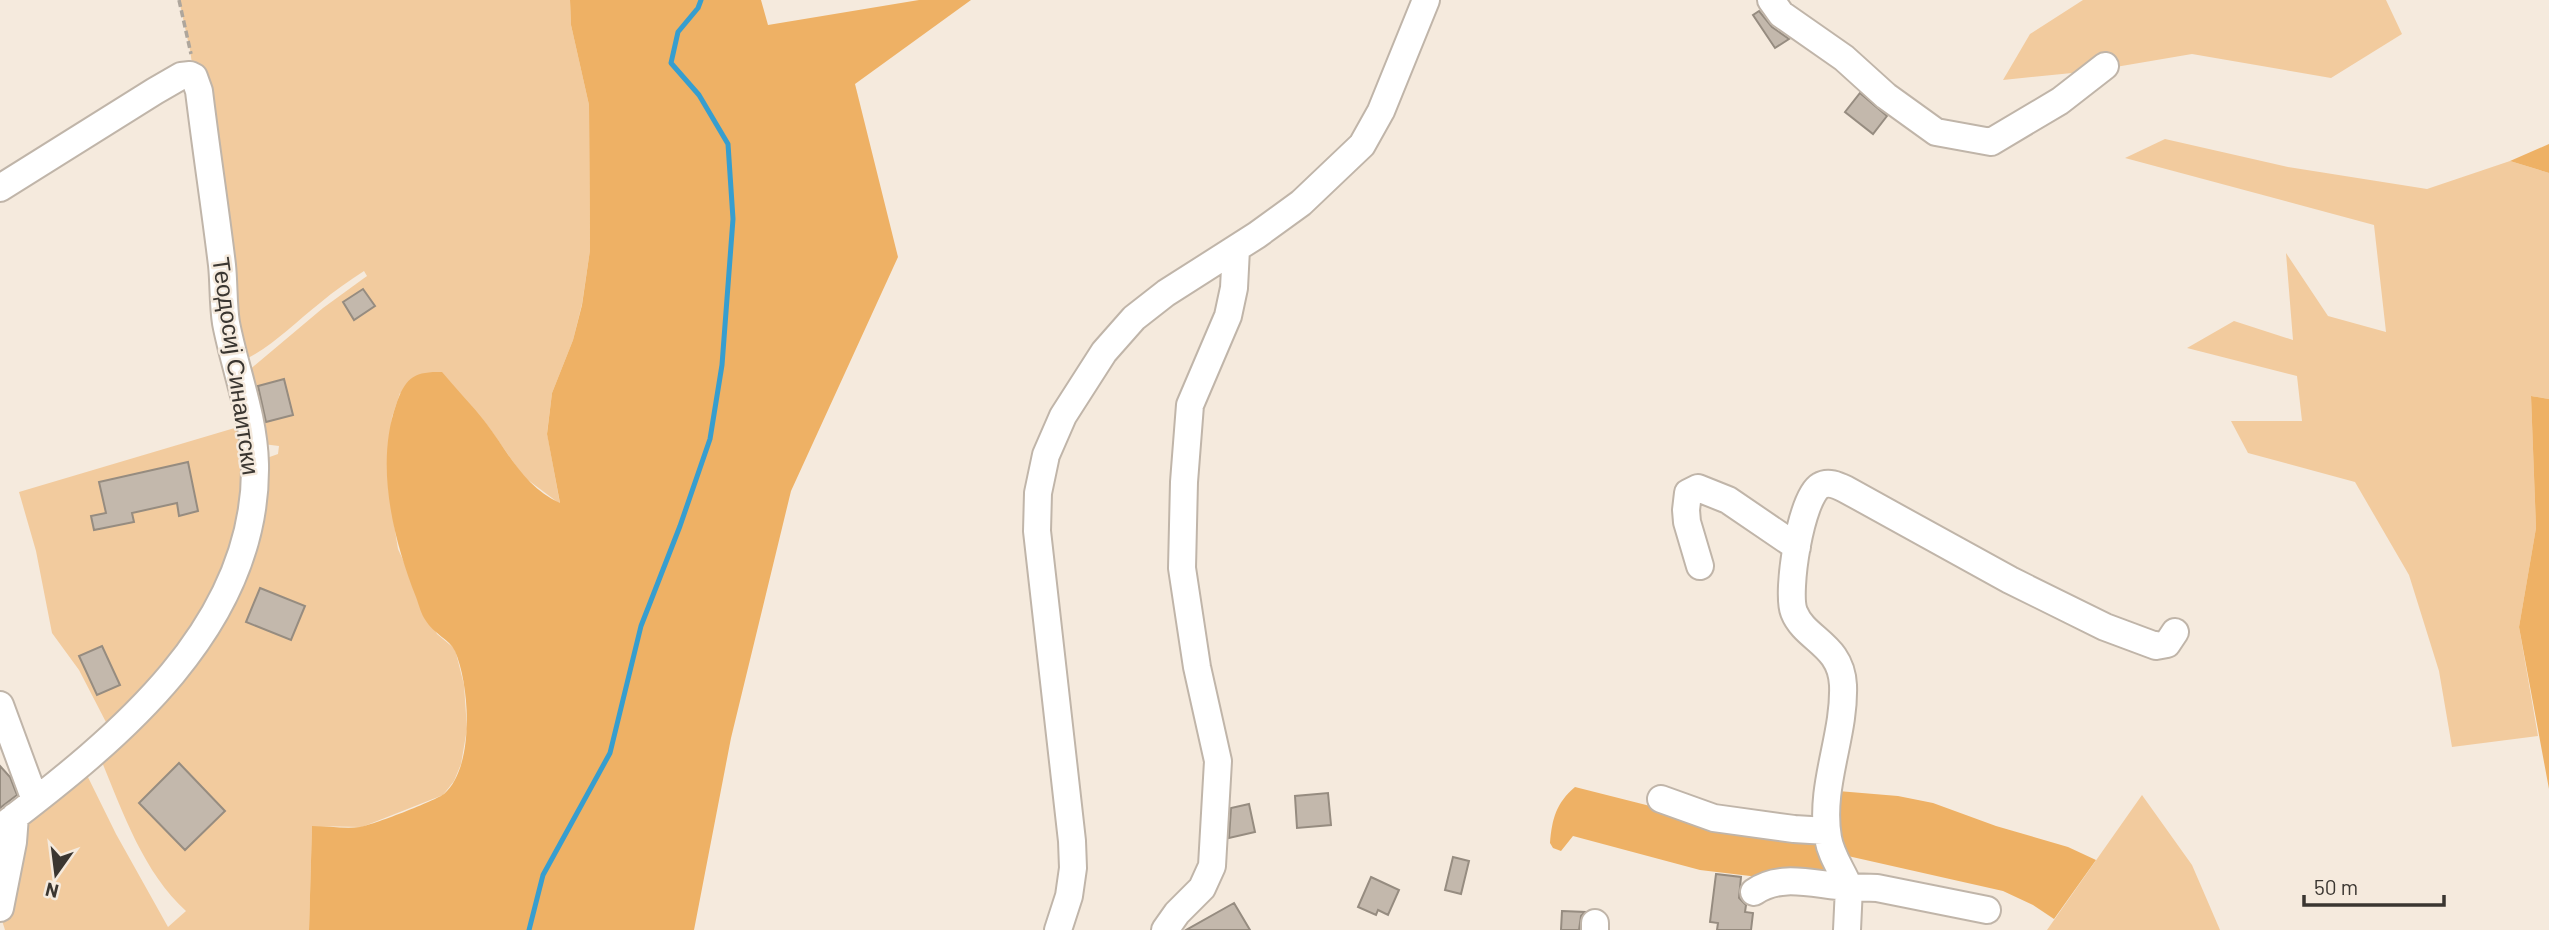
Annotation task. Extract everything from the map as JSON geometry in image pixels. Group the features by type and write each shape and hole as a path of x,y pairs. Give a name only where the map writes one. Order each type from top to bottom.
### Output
{"street":[{"path":"1058,930 1069,896 1073,868 1065,761 1037,531 1038,494 1046,456 1063,416 1104,352 1134,318 1166,293 1301,203 1363,145 1381,111 1426,0"},
{"path":"1771,0 1781,14 1844,58 1886,96 1936,132 1991,142 2060,101 2105,66"},
{"path":"0,188 181,76 194,77"},
{"name":"Теодосиј Синаитски","path":"17,815 125,723 182,663 226,589 242,552 249,525 255,475 254,452 226,321 222,265 201,104 194,77"},
{"path":"1166,930 1177,913 1202,888 1212,866 1218,761 1197,667 1182,568 1184,482 1190,405 1228,316 1234,288 1236,248"},
{"path":"1847,930 1849,887 1835,860 1827,831 1826,805 1843,685 1831,652 1799,621 1793,611 1792,589 1797,547 1809,500 1819,486 1835,484 2010,580 2138,642 2156,646 2167,644 2175,632"},
{"path":"1700,566 1686,510 1688,493 1698,488 1728,500 1797,547"},
{"path":"0,705 17,815 0,908"},
{"path":"1661,799 1714,818 1782,828 1827,831"},
{"path":"1754,892 1781,882 1877,888 1987,910"},
{"path":"0,914 5,930"}],"path":[{"path":"179,0 194,77"}],"shaded area":[{"path":"179,0 570,0 571,25 589,105 590,250 582,304 573,340 552,393 547,433 560,504 524,477 485,422 400,393 392,417 388,486 398,549 437,634 455,649 464,685 467,729 461,764 454,781 443,795 362,827 312,826 309,930 5,930 0,914 15,816 81,763 116,834 168,927 186,911 171,896 147,861 102,762 187,671 264,459 278,454 279,446 263,444 248,371 323,308 367,276 364,271 358,275 270,344 236,364 190,50"},
{"path":"570,0 761,0 768,25 919,0 971,0 855,84 898,257 791,491 731,738 694,930 309,930 312,826 360,827 439,797 454,782 465,746 466,705 460,666 453,647 429,625 421,612 400,551 390,502 387,452 390,428 399,396 407,382 424,373 442,372 536,488 560,503 547,434 552,393 573,340 582,305 590,250 589,105 571,25"},
{"path":"2083,0 2386,0 2402,34 2331,78 2192,54 2092,71 2003,80 2030,34"},
{"path":"2165,139 2288,167 2427,189 2510,161 2549,173 2549,399 2531,396 2536,528 2519,627 2538,736 2452,747 2439,671 2409,575 2355,482 2248,453 2231,421 2302,421 2297,376 2187,348 2234,321 2293,340 2286,253 2328,316 2386,332 2374,225 2125,158"},
{"path":"2549,144 2549,173 2510,161"},
{"path":"2531,396 2549,399 2549,789 2519,627 2536,528"},
{"path":"238,427 242,448 244,501 230,556 186,640 108,726 79,670 52,633 36,551 19,492"},
{"path":"1575,787 1662,809 1813,836 1840,881 1767,878 1700,870 1573,836 1561,851 1553,848 1550,843 1552,826 1559,805"},
{"path":"1838,791 1898,796 1933,803 1996,826 2068,847 2096,860 2054,919 2033,905 2003,891 1839,854"},
{"path":"2142,795 2192,865 2220,930 2047,930"}],"building":[{"path":"1759,11 1772,27 1789,39 1775,48 1753,15"},
{"path":"1860,93 1887,116 1873,134 1845,112"},
{"path":"363,289 375,306 354,320 343,302"},
{"path":"284,379 293,415 266,422 258,386"},
{"path":"188,462 198,511 179,516 177,503 132,513 134,522 94,530 91,516 106,513 99,482"},
{"path":"260,588 305,606 291,640 246,622"},
{"path":"102,646 120,685 97,695 79,656"},
{"path":"179,763 225,811 185,850 139,803"},
{"path":"0,766 10,777 17,795 0,808"},
{"path":"1328,793 1331,825 1297,828 1295,796"},
{"path":"1249,804 1255,832 1229,838 1231,808"},
{"path":"1453,857 1469,861 1461,894 1445,890"},
{"path":"1716,874 1741,877 1739,898 1746,905 1745,912 1753,913 1751,930 1717,930 1718,923 1710,922"},
{"path":"1371,877 1399,890 1388,915 1378,910 1376,915 1358,907"},
{"path":"1234,903 1250,930 1186,930"},
{"path":"1562,911 1585,912 1581,916 1579,930 1561,930"}],"waterway":[{"path":"529,930 543,875 610,753 641,626 710,439 722,365 733,219 728,144 699,95 671,63 678,32 698,8 701,0"}]}
